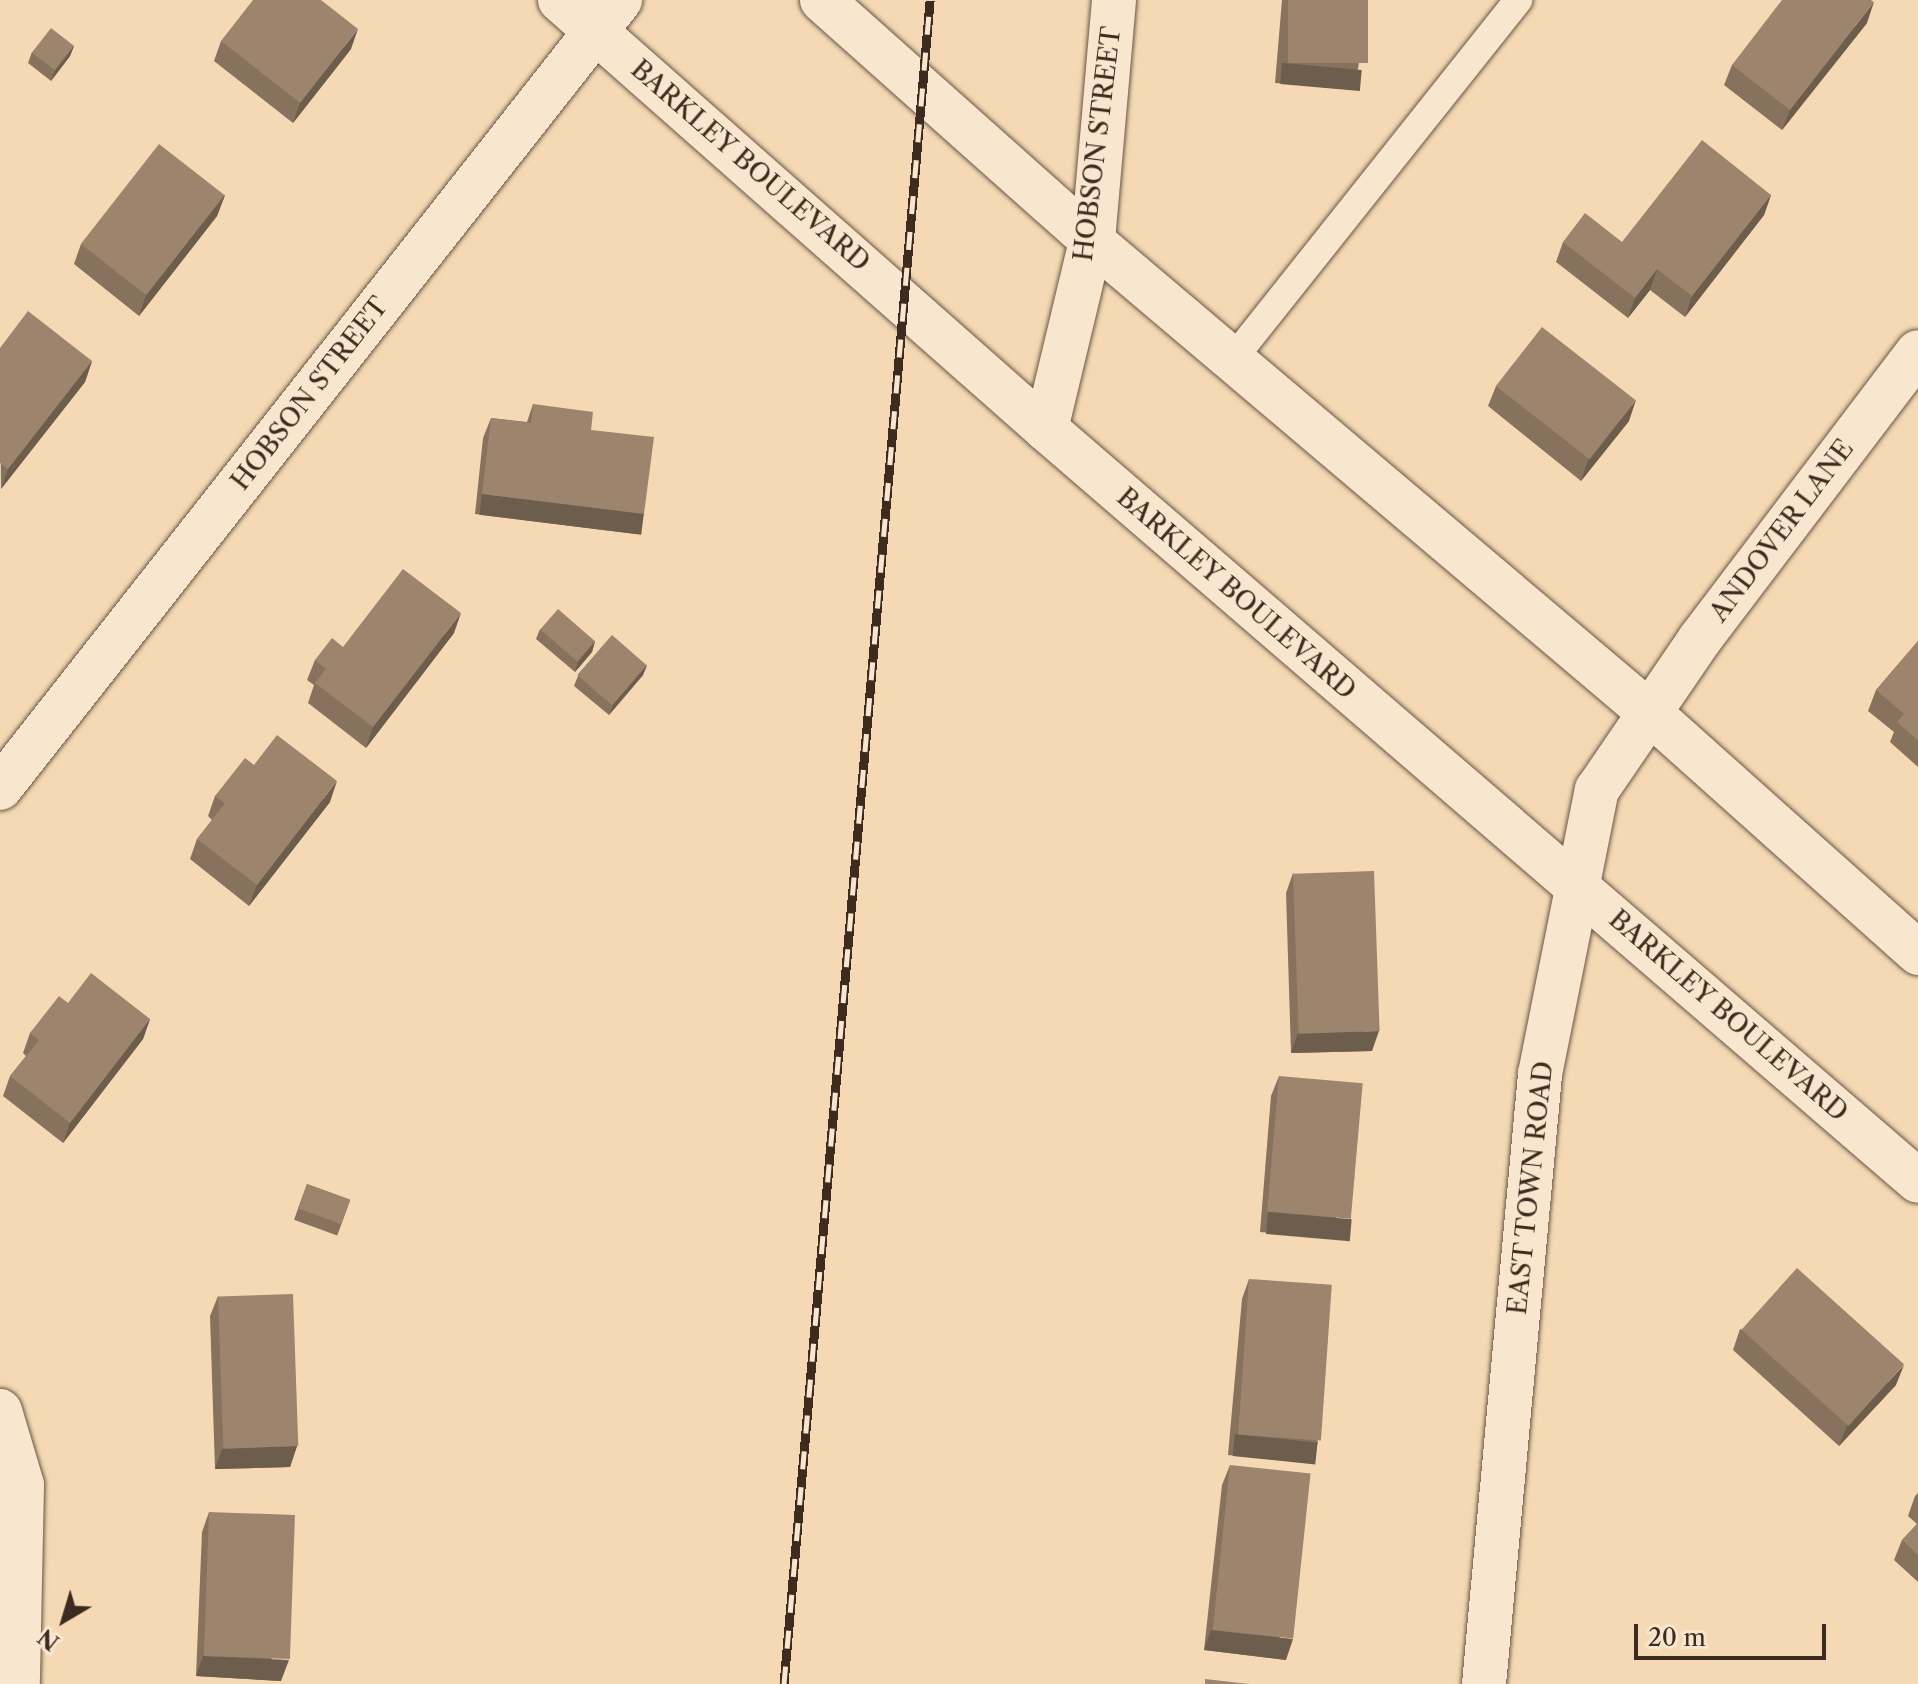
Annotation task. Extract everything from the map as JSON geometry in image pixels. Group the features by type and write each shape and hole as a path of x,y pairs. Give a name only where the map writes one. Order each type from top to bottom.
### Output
{"street":[{"name":"BARKLEY BOULEVARD","path":"560,0 608,16 1046,429 1918,1181"},
{"path":"822,0 1091,240 1650,713 1918,953"},
{"name":"HOBSON STREET","path":"1046,429 1091,240 1114,0"},
{"name":"HOBSON STREET","path":"0,788 608,16"},
{"name":"ANDOVER LANE","path":"1650,713 1918,352"},
{"name":"EAST TOWN ROAD","path":"1484,1684 1540,1074 1597,790 1650,713"},
{"path":"0,1411 22,1485 18,1684"}],"lane":[{"path":"1232,360 1518,0"}],"building":[{"path":"253,0 321,0 358,29 300,103 221,41"},
{"path":"1288,0 1368,0 1368,63 1288,63"},
{"path":"1782,0 1874,2 1790,110 1732,65"},
{"path":"51,28 74,46 55,70 32,52"},
{"path":"1702,140 1771,195 1692,296 1657,269 1635,298 1563,242 1585,213 1622,242"},
{"path":"159,144 224,195 146,295 81,244"},
{"path":"28,311 92,361 8,469 0,463 0,348"},
{"path":"1542,327 1636,400 1590,459 1496,386"},
{"path":"533,404 593,412 591,430 654,437 644,514 482,494 491,418 531,423"},
{"path":"403,569 461,613 373,727 315,683 326,669 315,660 332,638 343,647"},
{"path":"558,609 595,641 577,662 540,629"},
{"path":"612,635 647,665 612,705 577,675"},
{"path":"1918,641 1918,740 1897,722 1904,714 1876,690"},
{"path":"277,735 337,781 257,885 197,839 225,803 215,796 245,758 254,765"},
{"path":"1374,871 1380,1031 1299,1034 1293,874"},
{"path":"91,973 150,1019 70,1123 10,1076 39,1040 30,1033 59,996 68,1003"},
{"path":"1279,1076 1363,1083 1351,1219 1267,1211"},
{"path":"307,1184 350,1200 341,1224 298,1208"},
{"path":"1797,1268 1904,1364 1848,1426 1741,1330"},
{"path":"1249,1279 1332,1285 1321,1440 1238,1435"},
{"path":"293,1294 298,1446 223,1449 218,1297"},
{"path":"1230,1465 1311,1473 1293,1639 1213,1630"},
{"path":"209,1512 295,1515 290,1659 204,1656"},
{"path":"1918,1523 1918,1555 1902,1540"},
{"path":"1205,1679 1249,1684 1205,1684"}],"railway":[{"path":"784,1684 930,0"}]}
